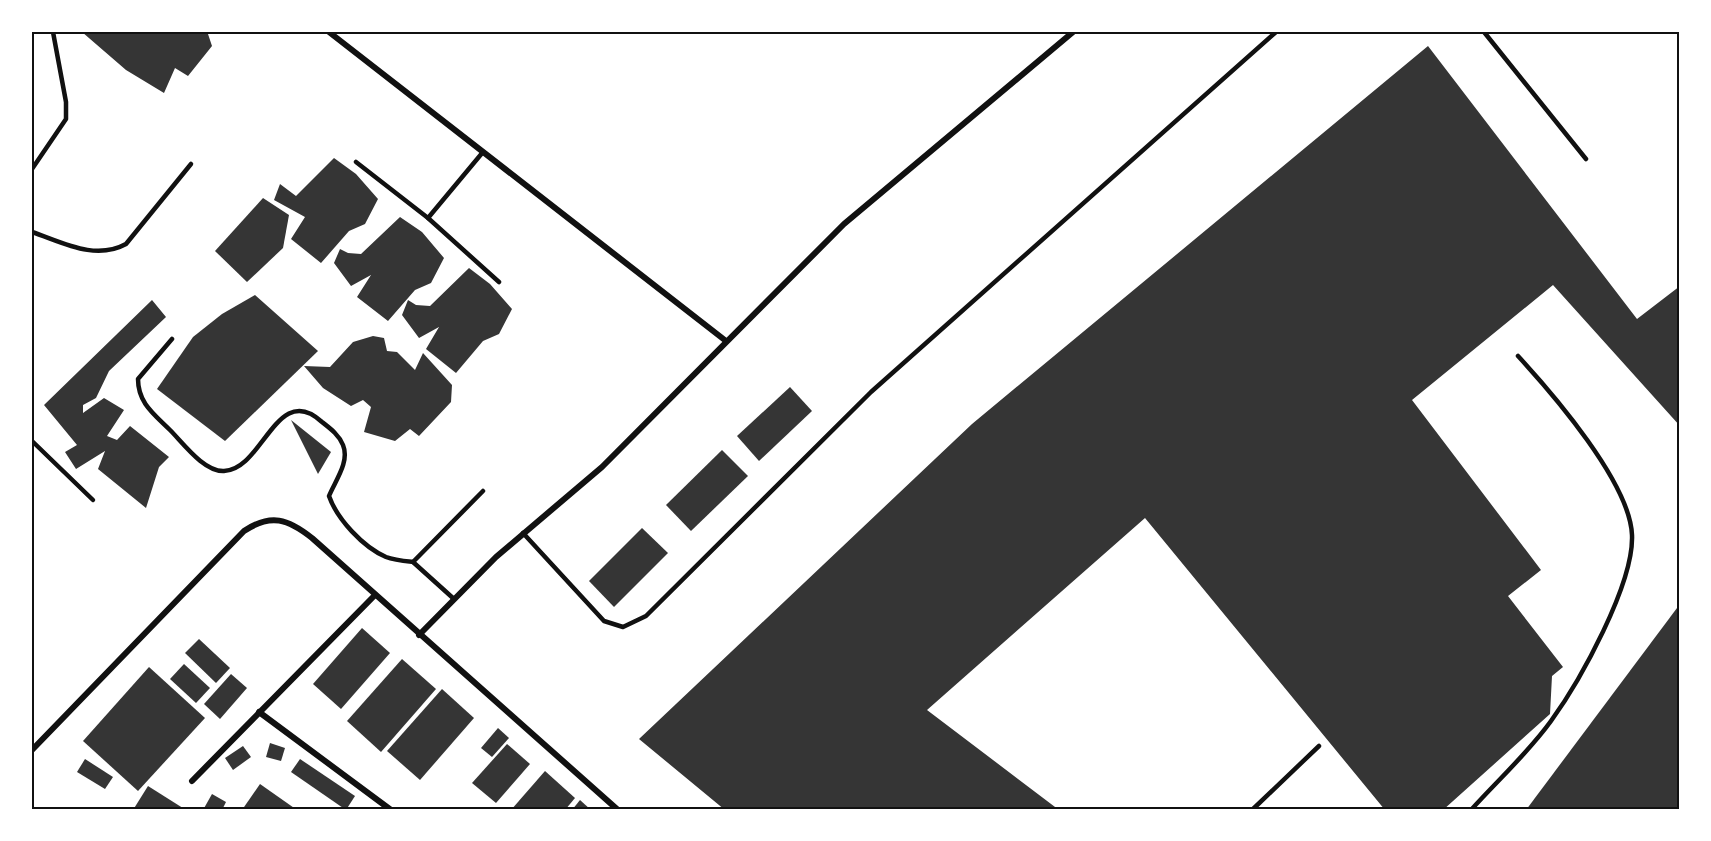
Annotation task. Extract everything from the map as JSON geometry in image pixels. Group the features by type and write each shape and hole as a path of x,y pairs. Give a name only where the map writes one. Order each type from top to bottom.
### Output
{"street":[{"path":"328,32 726,341"},
{"path":"419,635 523,533 602,467 861,209 1073,32"},
{"path":"32,750 244,531 258,522 273,520 294,524 618,810"},
{"path":"192,781 375,595"},
{"path":"259,712 391,810"}],"lane":[{"path":"32,169 66,119 66,102 52,32"},
{"path":"523,533 604,621 623,627 646,616 871,392 1276,32"},
{"path":"1484,32 1586,159"},
{"path":"428,218 483,152"},
{"path":"356,162 428,218 499,282"},
{"path":"32,232 92,252 115,250 126,244 191,164"},
{"path":"172,339 138,379 138,392 145,405 208,466 223,471 239,466 284,417 297,409 311,411 339,437 345,449 345,461 329,496 334,510 375,551 388,558 413,562 454,599"},
{"path":"1471,810 1551,721 1600,634 1629,569 1632,534 1618,489 1554,394 1518,356"},
{"path":"32,441 93,500"},
{"path":"413,562 483,491"},
{"path":"1252,810 1319,746"}],"building":[{"path":"82,32 95,34 95,32 214,32 208,34 212,46 188,76 175,68 164,93 126,70"},
{"path":"1428,46 1637,319 1680,286 1680,426 1553,285 1412,400 1541,570 1508,596 1563,667 1552,676 1550,714 1443,810 1385,810 1145,518 927,710 1059,810 725,810 639,739 972,424"},
{"path":"334,158 356,174 378,199 365,224 349,231 321,263 291,239 305,217 274,200 280,184 296,196"},
{"path":"263,198 289,215 283,248 247,282 215,251"},
{"path":"400,217 422,232 444,258 431,283 415,290 388,321 357,297 371,275 351,286 334,263 340,249 348,253 361,254"},
{"path":"469,268 490,284 512,309 499,334 483,341 456,373 426,349 439,327 419,338 402,315 408,300 416,305 430,306"},
{"path":"255,295 318,351 225,441 157,389 193,337 222,314"},
{"path":"152,300 166,317 109,371 96,398 83,405 83,413 104,398 124,410 107,436 117,440 130,426 169,457 159,467 146,508 98,469 105,451 76,469 65,452 77,445 44,405"},
{"path":"373,336 384,338 387,351 397,352 415,370 423,353 452,385 451,402 419,436 410,429 395,441 364,432 371,407 363,400 351,406 323,388 304,366 330,367 353,342"},
{"path":"790,387 812,411 759,461 737,436"},
{"path":"291,420 331,452 318,474"},
{"path":"722,450 748,476 691,531 666,505"},
{"path":"642,528 668,553 614,607 589,581"},
{"path":"1680,604 1680,810 1526,810"},
{"path":"362,628 390,653 341,709 313,684"},
{"path":"199,639 230,668 216,683 185,653"},
{"path":"402,659 436,689 381,752 347,721"},
{"path":"184,664 210,688 196,703 170,679"},
{"path":"149,667 205,718 138,791 83,741"},
{"path":"231,674 247,688 220,719 204,704"},
{"path":"442,689 474,718 420,780 387,751"},
{"path":"498,728 509,738 492,757 481,748"},
{"path":"270,743 285,748 281,761 266,757"},
{"path":"507,744 530,764 496,803 472,783"},
{"path":"243,746 251,757 233,770 225,758"},
{"path":"85,759 113,777 105,789 77,772"},
{"path":"300,759 355,796 346,810 291,772"},
{"path":"545,771 575,798 565,810 511,810"},
{"path":"260,784 297,810 242,810"},
{"path":"148,786 186,810 133,810"},
{"path":"212,794 226,802 222,810 203,810"},
{"path":"580,800 591,810 572,810"}]}
